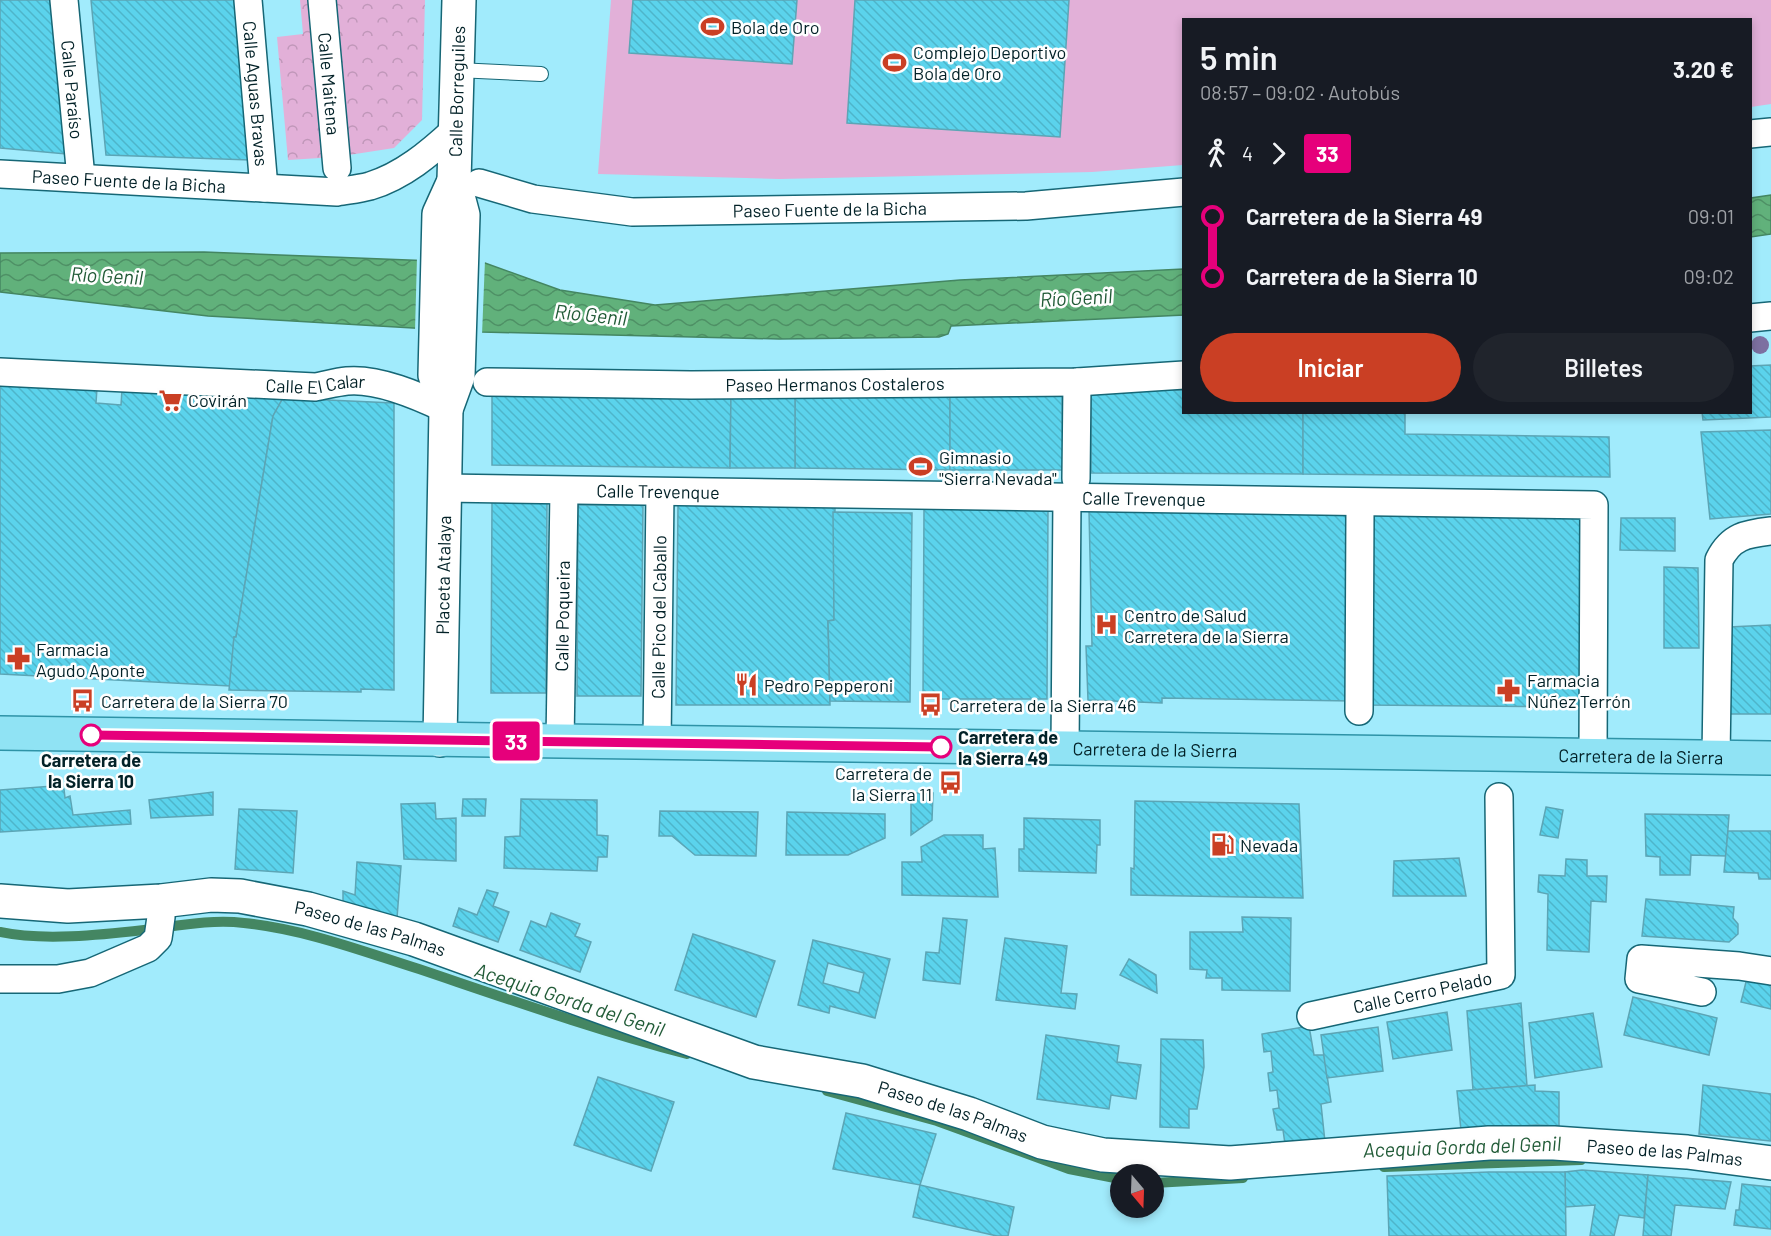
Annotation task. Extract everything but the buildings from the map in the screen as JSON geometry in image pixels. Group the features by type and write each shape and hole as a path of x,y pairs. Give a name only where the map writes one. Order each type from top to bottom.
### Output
{"main road":[{"name":"Carretera de la Sierra","path":"0,733 1771,758"}],"street":[{"name":"Calle Paraíso","path":"64,0 81,178"},
{"name":"Calle Aguas Bravas","path":"248,0 264,188"},
{"name":"Calle Maitena","path":"322,0 337,168"},
{"name":"Calle Borreguiles","path":"459,0 455,130 466,182 451,214 460,378"},
{"name":"Paseo Fuente de la Bicha","path":"0,174 337,192 370,186 397,174 426,157 455,130"},
{"path":"1752,134 1771,132"},
{"name":"Paseo Fuente de la Bicha","path":"466,182 533,199 632,212 1026,206 1182,192"},
{"path":"1752,318 1771,315"},
{"name":"Calle El Calar","path":"0,372 315,387 348,381 366,381 421,397 446,409"},
{"name":"Paseo Hermanos Costaleros","path":"460,378 691,386 1077,382 1182,375"},
{"name":"Placeta Atalaya","path":"440,740 446,409 460,378"},
{"path":"1065,748 1077,382"},
{"name":"Calle Trevenque","path":"444,488 660,492 1072,488 1594,505 1593,756"},
{"name":"Calle Poqueira","path":"560,742 564,491"},
{"name":"Calle Pico del Caballo","path":"657,743 660,492"},
{"path":"1359,711 1360,510"},
{"path":"1716,757 1719,560 1724,551 1747,534 1771,531"},
{"name":"Calle Cerro Pelado","path":"1311,1016 1502,975 1499,797"},
{"name":"Paseo de las Palmas","path":"0,901 69,906 160,919 211,895 240,896 308,909 414,939 754,1062 862,1081 969,1114 1042,1143 1103,1155 1230,1163 1489,1143 1544,1143 1687,1152 1771,1163"},
{"name":"Paseo de las Palmas","path":"0,979 58,979 90,973 148,948 160,919"},
{"path":"1702,993 1639,979 1641,959 1739,966 1771,971"}],"lane":[{"path":"457,70 541,74"}],"green space":[{"path":"300,0 425,0 422,120 394,148 336,157 288,160 277,37 303,34"},
{"name":"Complejo Deportivo Bola de Oro","path":"611,0 1771,0 1771,104 1752,107 1752,18 1182,18 1182,165 1092,172 779,179 598,174"}],"water":[{"path":"1771,195 1771,234 1752,237 1752,198"},
{"name":"Río Genil","path":"204,252 485,263 560,290 655,305 960,280 1182,269 1182,315 951,326 948,334 939,337 779,339 482,332 208,316 0,292 0,253"}],"pier":[{"path":"417,257 485,260 482,335 415,331"}],"waterway":[{"name":"Acequia Gorda del Genil","path":"0,932 16,935 72,936 207,922 232,922 289,930 354,948 586,1024 687,1054"},
{"name":"Acequia Gorda del Genil","path":"827,1091 937,1121 1069,1169 1110,1177"},
{"name":"Acequia Gorda del Genil","path":"1384,1167 1581,1160"},
{"name":"Acequia Gorda del Genil","path":"1164,1182 1243,1178"}],"bus line":[{"name":"33","path":"91,735 941,747"}],"place":[{"name":"Bola de Oro","path":"713,27"},
{"name":"Complejo Deportivo Bola de Oro","path":"895,62"},
{"name":"Covirán","path":"170,400"},
{"name":"Gimnasio \"Sierra Nevada\"","path":"921,467"},
{"name":"Centro de Salud Carretera de la Sierra","path":"1106,625"},
{"name":"Farmacia Agudo Aponte","path":"18,659"},
{"name":"Pedro Pepperoni","path":"746,685"},
{"name":"Farmacia Núñez Terrón","path":"1509,690"},
{"name":"Carretera de la Sierra 70","path":"83,701"},
{"name":"Carretera de la Sierra 46","path":"931,705"},
{"name":"Carretera de la Sierra 10","path":"91,735"},
{"name":"Carretera de la Sierra 49","path":"941,747"},
{"name":"Carretera de la Sierra 11","path":"950,783"},
{"name":"Nevada","path":"1222,845"}]}
